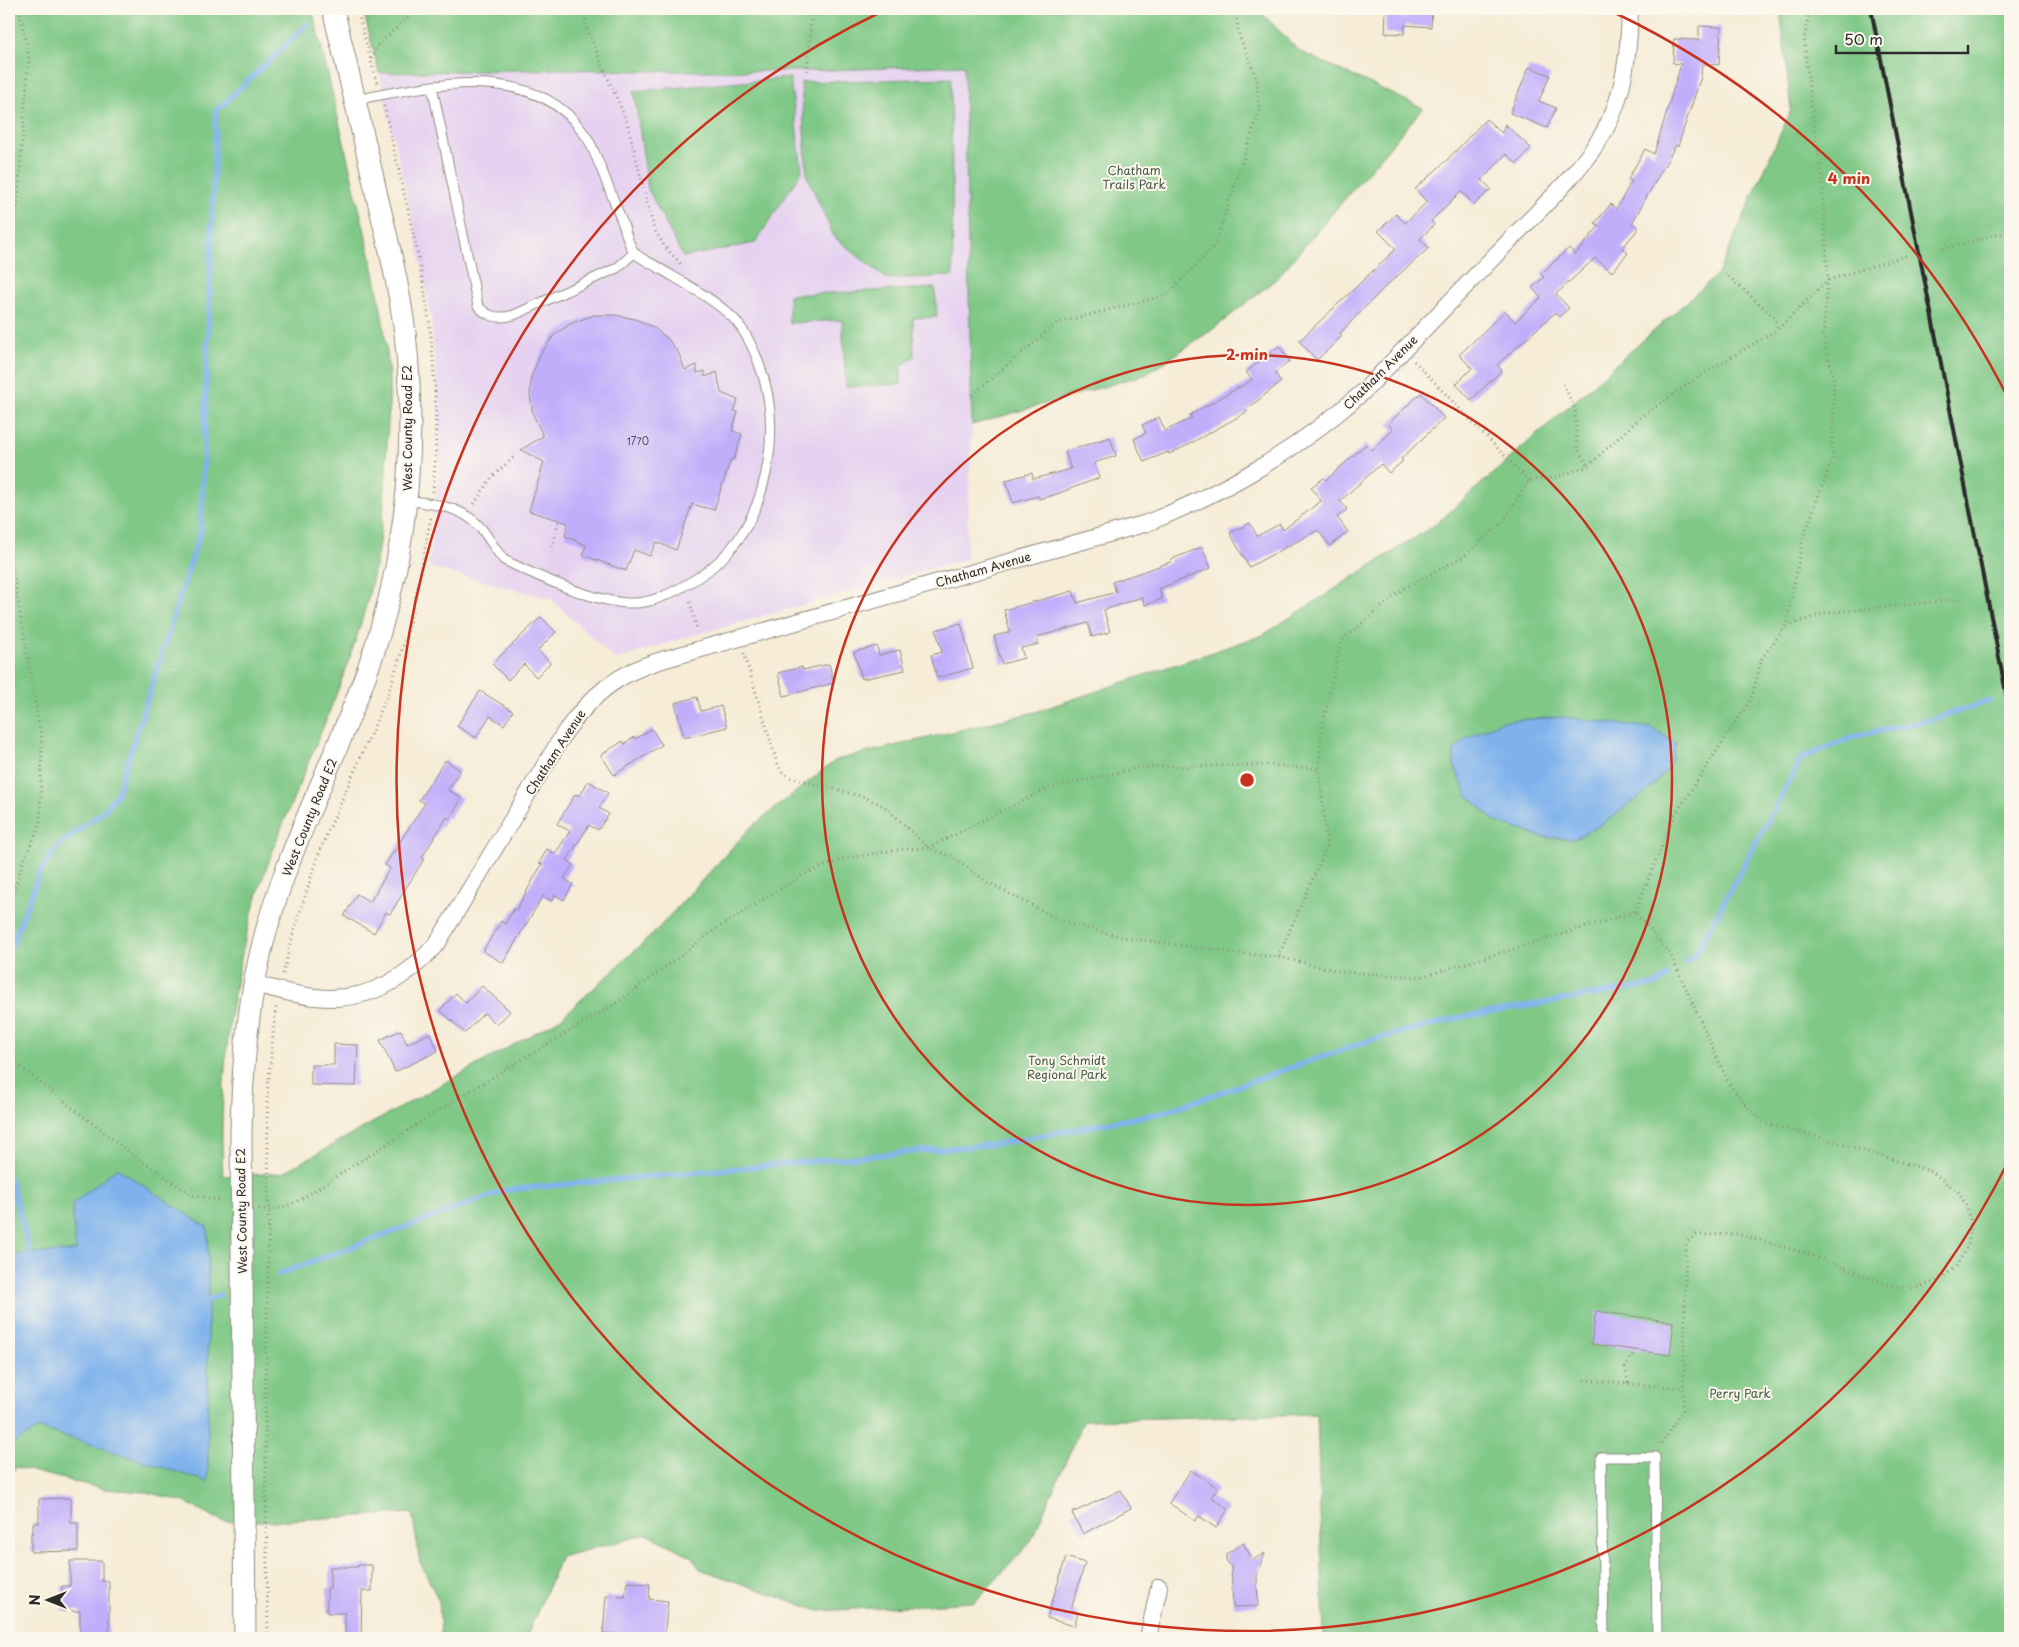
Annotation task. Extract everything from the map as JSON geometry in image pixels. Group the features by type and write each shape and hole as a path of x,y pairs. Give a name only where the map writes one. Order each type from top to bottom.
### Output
{"street":[{"name":"West County Road E2","path":"245,1638 241,1133 242,1082 248,1024 266,932 281,886 296,844 345,731 381,630 394,574 406,500 409,454 409,395 405,332 386,234 333,9"},
{"name":"Chatham Avenue","path":"255,984 314,997 337,998 362,994 387,985 406,974 424,959 438,942 560,741 582,709 600,690 622,676 646,665 1147,523 1195,504 1244,479 1293,448 1363,392 1574,175 1605,130 1617,100 1625,68 1629,40 1630,9"},
{"path":"1148,1638 1159,1586"}],"lane":[{"path":"355,100 432,86 470,84 500,85 527,90 554,103 566,113 590,141 634,253 731,316 746,335 759,362 770,416 769,451 764,484 750,520 729,551 703,574 687,585 659,598 635,603 599,599 504,560 493,548 481,529 467,515 450,508 406,500"},
{"path":"432,86 478,306 485,314 503,318 514,315 617,268 634,253"},
{"path":"1604,1638 1601,1457 1655,1457 1657,1638"}],"path":[{"path":"9,267 17,209 29,56 19,9"},
{"path":"357,9 375,75"},
{"path":"370,60 377,46 418,9"},
{"path":"588,9 586,24 628,122 654,229 665,247 682,264 686,271"},
{"path":"807,71 812,9"},
{"path":"972,395 1057,323 1167,295 1215,245 1259,112 1257,80 1239,35 1235,9"},
{"path":"1635,912 1674,816 1750,698 1762,658 1786,626 1803,538 1832,459 1834,379 1823,334 1828,280 1822,176 1811,104 1804,39 1810,9"},
{"path":"1943,249 1998,234 2010,234"},
{"path":"1278,957 1326,847 1319,769 1322,728 1341,641 1404,588 1463,557 1503,522 1529,481 1557,477 1588,466 1641,418 1703,374 1777,330 1828,280 1908,255"},
{"path":"1724,273 1775,318 1777,330"},
{"path":"1403,350 1529,481"},
{"path":"1563,384 1575,409 1577,448 1588,466"},
{"path":"474,504 492,476 516,455"},
{"path":"552,547 559,520"},
{"path":"284,972 294,930 320,850 388,694 407,634 430,526"},
{"path":"9,549 42,741 40,825 22,864 9,908"},
{"path":"1786,626 1825,613 1962,600"},
{"path":"690,602 697,629"},
{"path":"740,638 781,771 789,777 864,797 884,806 928,848"},
{"path":"928,848 1048,788 1142,767 1267,765 1319,769"},
{"path":"269,1210 285,1208 303,1198 460,1097 623,1000 716,929 804,874 846,858 902,849 928,848 951,856 987,882 1062,921 1121,937 1278,957 1344,972 1421,977 1635,912"},
{"path":"1635,912 1671,955 1729,1084 1749,1109 1766,1124 1818,1137 1931,1171 1958,1192 1967,1208 1971,1225 1968,1245 1955,1268 1935,1282 1915,1288 1888,1285 1805,1253 1737,1234 1696,1235 1686,1244 1683,1410 1655,1457"},
{"path":"268,1638 265,1415 269,1210 267,1098 274,1014"},
{"path":"9,1058 130,1153 184,1190 192,1195 222,1200"},
{"path":"1628,1382 1625,1367 1634,1353"},
{"path":"1584,1380 1628,1382 1684,1388"}],"shaded area":[{"path":"964,65 972,425 966,559 670,642 616,660 551,599 429,567 438,479 439,422 431,317 416,235 379,73 568,69 807,71"}],"green space":[{"name":"Tony Schmidt Regional Park","path":"9,9 312,9 381,308 385,332 389,395 384,502 376,562 356,640 329,713 270,859 248,929 233,998 228,1034 223,1107 223,1176 282,1173 560,1019 653,934 750,828 836,760 1035,712 1263,635 1436,524 1718,274 1791,110 1780,9 2010,9 2010,1638 1324,1638 1317,1414 1084,1420 1030,1543 975,1602 819,1611 700,1569 691,1556 647,1534 561,1557 526,1638 441,1638 439,1601 420,1562 412,1513 273,1521 222,1521 185,1502 146,1492 104,1489 16,1467 9,1476"},
{"name":"Chatham Trails Park","path":"363,9 1258,9 1299,51 1423,108 1276,279 1216,327 1147,374 972,425 964,65 807,71 568,69 379,73"},
{"path":"790,78 802,171 755,243 683,257 648,189 634,91"},
{"path":"951,78 953,276 887,279 834,237 807,176 801,82"},
{"path":"935,288 937,317 913,318 914,357 901,366 901,384 846,387 842,320 789,323 789,295"}],"water":[{"path":"1562,717 1652,728 1676,743 1670,766 1649,790 1604,823 1574,839 1543,837 1496,822 1467,795 1454,765 1454,750 1465,739 1502,721"},
{"path":"117,1168 208,1228 208,1482 40,1428 9,1446 9,1255 76,1251 72,1204"}],"building":[{"path":"1386,9 1432,9 1431,27 1405,25 1404,34 1385,33"},
{"path":"1699,26 1721,27 1719,65 1702,64 1701,77 1678,146 1676,145 1632,223 1639,228 1622,248 1628,253 1612,272 1595,258 1556,294 1569,308 1559,317 1555,313 1497,365 1502,370 1471,400 1456,384 1472,368 1459,355 1505,311 1515,322 1541,298 1532,288 1544,277 1541,274 1569,248 1575,255 1599,226 1595,223 1611,204 1616,209 1632,181 1628,179 1645,149 1654,154 1681,64 1673,63 1674,39 1699,40"},
{"path":"1529,67 1550,75 1539,101 1556,108 1547,128 1510,113"},
{"path":"1486,119 1502,133 1505,124 1531,148 1517,164 1506,154 1482,180 1491,189 1474,205 1461,191 1431,221 1434,225 1420,239 1429,248 1385,287 1340,333 1342,336 1317,360 1299,341 1396,249 1378,231 1396,214 1405,223 1427,202 1415,189 1447,160"},
{"path":"594,315 615,315 635,319 653,327 668,339 679,354 685,370 697,365 697,373 705,371 705,377 717,372 721,393 738,400 734,411 738,412 732,431 742,434 734,459 731,459 714,510 692,504 676,550 656,542 650,556 634,550 626,571 583,555 586,545 565,536 568,523 529,511 544,462 521,450 543,436 533,414 530,395 531,377 541,353 555,334 572,323"},
{"path":"1279,346 1290,361 1275,373 1281,382 1246,410 1247,412 1184,447 1144,462 1134,439 1146,433 1142,425 1159,417 1165,431 1192,418 1190,415 1252,380 1246,372"},
{"path":"1421,393 1444,418 1389,473 1381,464 1340,501 1347,509 1337,517 1348,532 1330,546 1318,530 1249,567 1230,533 1250,523 1257,536 1280,524 1283,530 1321,501 1311,487 1324,478 1326,480 1366,444 1372,450 1393,430 1388,424"},
{"path":"1110,437 1116,456 1094,463 1099,478 1054,495 1039,499 1038,496 1013,503 1006,480 1032,473 1033,479 1071,469 1065,452"},
{"path":"1202,547 1211,568 1159,589 1162,599 1145,605 1142,597 1104,610 1110,632 1092,637 1088,623 1037,637 1039,644 1021,648 1024,658 1002,664 994,636 1010,632 1004,610 1073,591 1077,603 1116,592 1112,582 1171,562 1170,560"},
{"path":"541,617 556,632 538,650 550,663 536,677 524,664 508,680 492,664"},
{"path":"961,623 973,668 937,678 931,655 942,652 936,630"},
{"path":"877,646 879,655 900,650 905,670 862,679 854,652"},
{"path":"829,664 834,683 784,696 778,673 802,667 803,670"},
{"path":"480,691 513,711 504,725 490,716 476,738 457,726"},
{"path":"697,697 701,711 721,706 727,727 684,738 675,703"},
{"path":"652,729 662,745 614,775 601,755 623,741 624,744"},
{"path":"445,760 460,770 448,790 462,798 449,819 447,817 422,857 424,859 390,914 386,912 374,933 344,916 357,894 370,902 390,868 385,865 425,803 419,800"},
{"path":"588,781 608,793 599,808 609,814 598,830 589,825 567,860 573,864 564,879 573,884 564,900 555,895 552,901 543,896 503,963 483,951 501,921 505,924 514,909 516,910 542,864 539,863 547,849 555,854 570,831 557,824 575,794 580,796"},
{"path":"482,986 510,1011 497,1025 484,1013 465,1033 440,1010 456,993 466,1003"},
{"path":"401,1030 407,1044 430,1033 438,1051 395,1072 380,1040"},
{"path":"334,1044 358,1045 356,1086 311,1085 311,1065 334,1065"},
{"path":"1596,1311 1674,1322 1670,1355 1591,1344"},
{"path":"1191,1470 1218,1488 1211,1497 1228,1509 1216,1528 1199,1516 1195,1521 1169,1503"},
{"path":"1121,1490 1131,1508 1083,1534 1072,1513"},
{"path":"71,1498 71,1523 78,1523 78,1551 31,1552 33,1523 39,1523 39,1499"},
{"path":"1243,1543 1253,1560 1265,1553 1257,1575 1258,1606 1233,1607 1231,1567 1226,1560 1226,1554"},
{"path":"1066,1557 1085,1563 1071,1610 1078,1612 1074,1626 1047,1618"},
{"path":"70,1561 102,1561 102,1581 109,1581 109,1638 80,1638 80,1611 62,1611 62,1586 70,1586"},
{"path":"358,1565 372,1565 372,1591 362,1591 361,1638 345,1638 345,1613 327,1613 327,1588 330,1588 330,1567 358,1567"},
{"path":"627,1582 650,1584 649,1599 668,1601 664,1638 603,1633 606,1596 625,1597"}],"waterway":[{"path":"9,953 40,872 57,847 105,810 117,794 201,530 216,111 307,25"},
{"path":"1687,961 1695,955 1802,758 1856,736 1930,720 1990,701"},
{"path":"279,1274 506,1190 997,1144 1161,1113 1368,1041 1462,1017 1657,984 1668,976"},
{"path":"9,1175 32,1260"},
{"path":"202,1302 220,1295"}],"railway":[{"path":"1871,9 2010,713"}],"park label":[{"name":"Perry Park","path":"1740,1393"}]}
